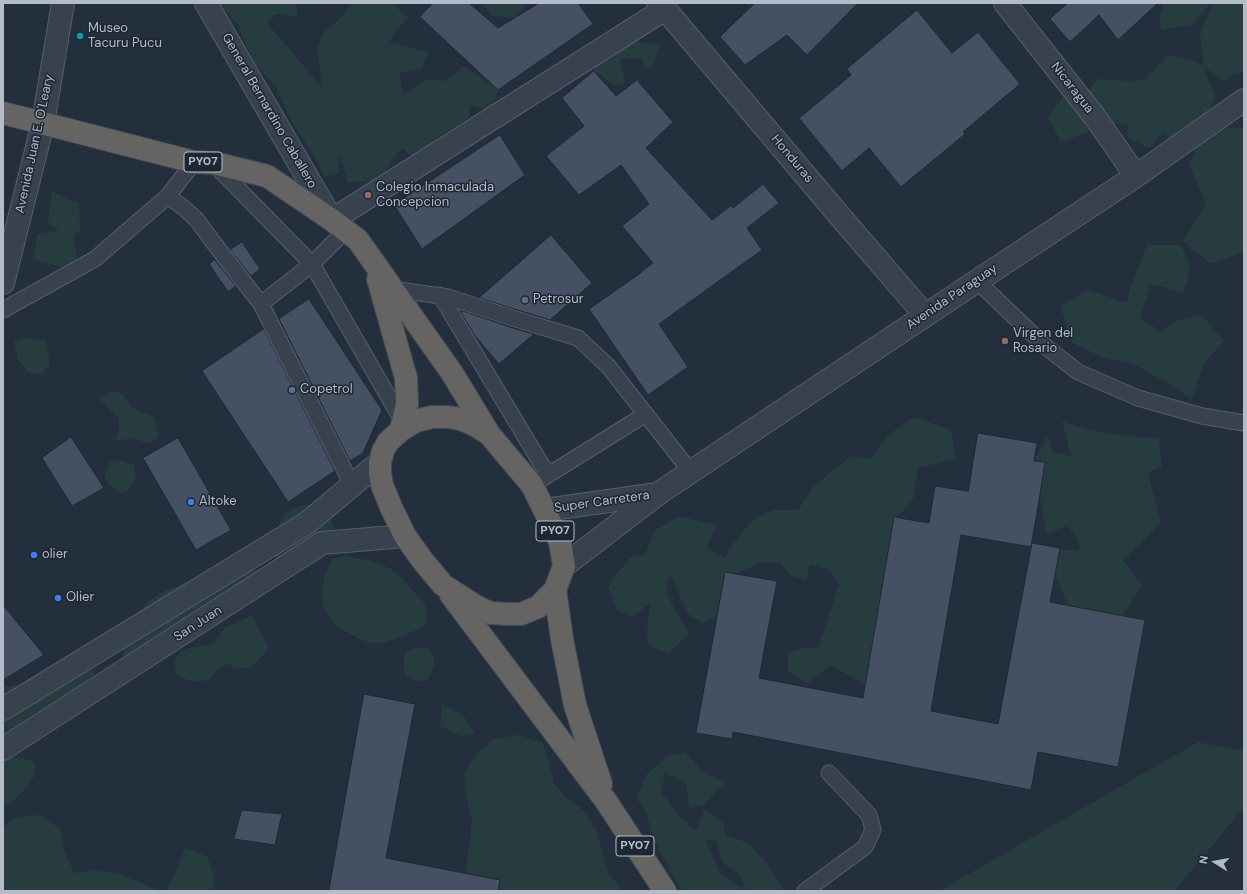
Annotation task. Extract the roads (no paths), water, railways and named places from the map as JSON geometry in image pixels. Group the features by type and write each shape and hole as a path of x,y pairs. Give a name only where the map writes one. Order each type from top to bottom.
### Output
{"highway":[{"name":"PY07","path":"3,113 267,176 339,225 358,240 452,373 489,434"},
{"name":"PY07","path":"374,264 406,378 407,404 402,426 388,442 383,451 380,462 382,485 391,507 405,536 606,801 665,891"},
{"name":"PY07","path":"402,426 432,417 448,417 460,419 473,424 489,434 540,480 545,510 560,542 564,566 555,590 538,607 521,614 491,613 467,601 443,585"},
{"name":"PY07","path":"555,590 562,639 575,705 606,801"}],"street":[{"name":"Avenida Juan E. O'Leary","path":"3,283 43,123 63,3"},
{"name":"General Bernardino Caballero","path":"206,3 339,225"},
{"name":"Nicaragua","path":"1005,3 1095,117 1136,176"},
{"path":"339,225 661,6"},
{"name":"Honduras","path":"661,6 925,315"},
{"name":"Avenida Paraguay","path":"564,566 659,494 691,472 976,280 1136,176 1244,100"},
{"path":"3,708 307,523 380,462"},
{"name":"Super Carretera","path":"545,510 659,494"},
{"name":"San Juan","path":"3,748 322,543 405,536"}],"lane":[{"path":"3,310 95,260 168,196 204,162 312,264 402,426"},
{"path":"168,196 197,220 261,304 352,485"},
{"path":"261,304 312,264 339,225"},
{"path":"976,280 1046,347 1078,372 1138,398 1202,416 1244,423"},
{"path":"392,289 448,297 578,338 608,366 691,472"},
{"path":"440,296 540,480 646,414"},
{"path":"805,891 865,847 873,830 869,815 829,773"}],"place":[{"name":"Museo Tacuru Pucu","path":"80,36"},
{"name":"Colegio Inmaculada Concepcion","path":"368,195"},
{"name":"Petrosur","path":"525,300"},
{"name":"Virgen del Rosario","path":"1005,341"},
{"name":"Copetrol","path":"292,390"},
{"name":"Altoke","path":"191,502"},
{"name":"olier","path":"34,555"},
{"name":"Olier","path":"58,598"}]}
